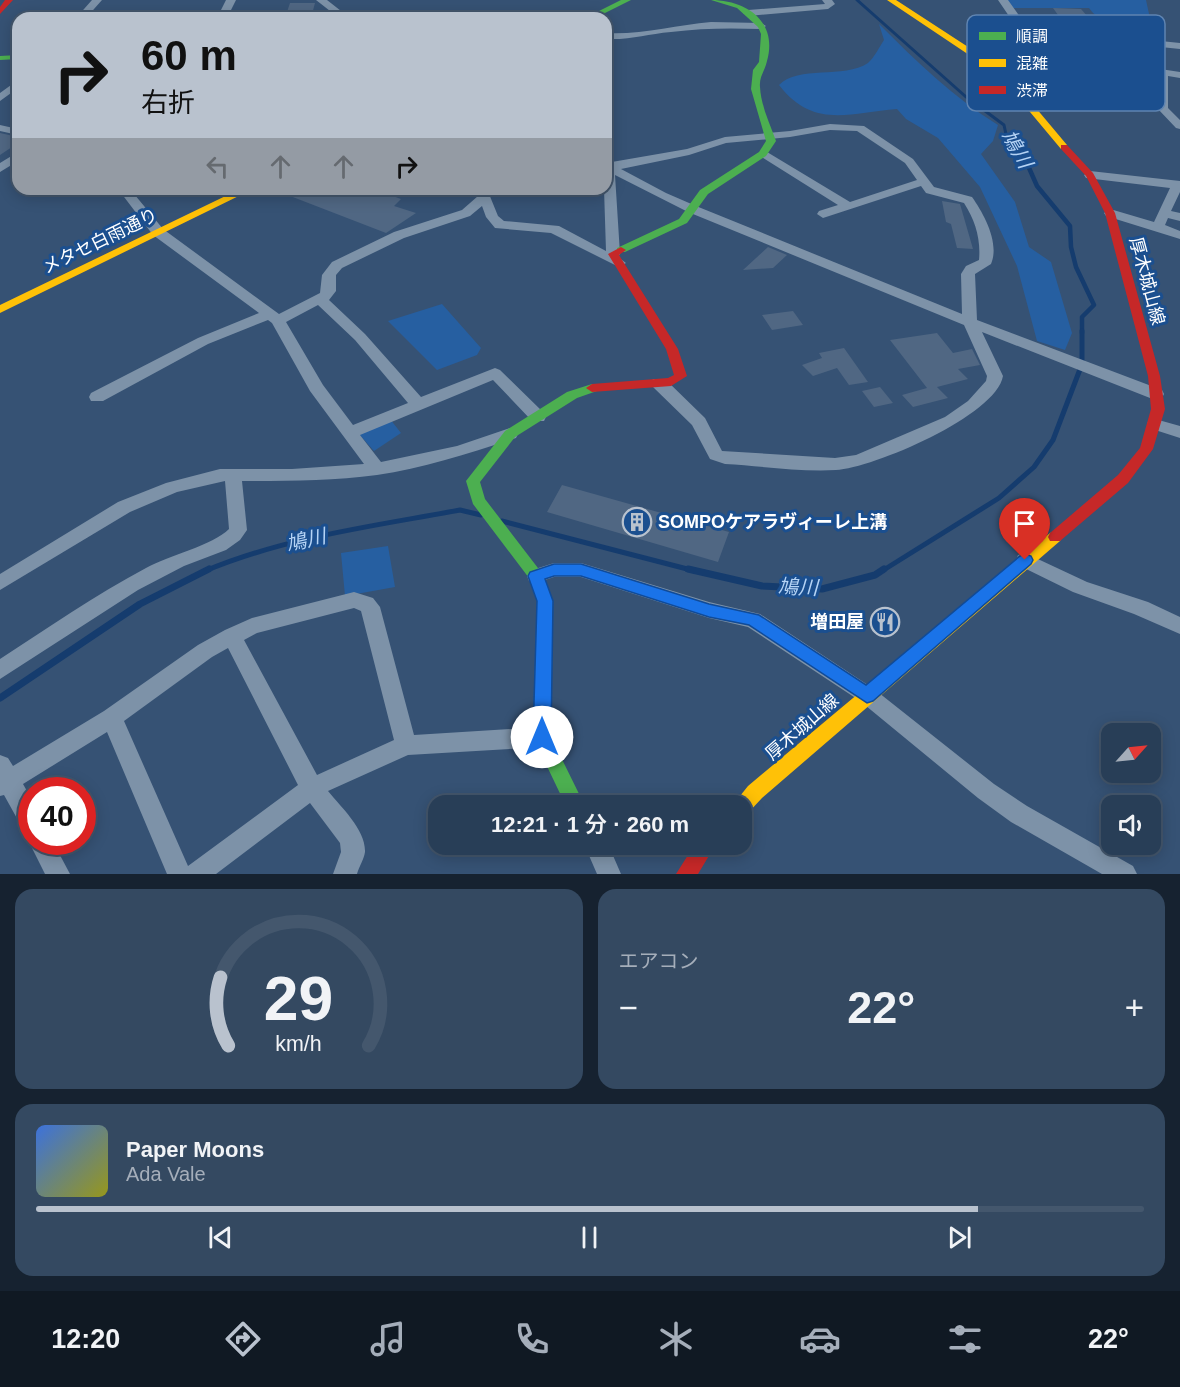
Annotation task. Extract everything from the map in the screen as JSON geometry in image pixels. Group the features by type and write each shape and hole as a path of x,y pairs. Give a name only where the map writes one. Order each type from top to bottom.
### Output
{"street":[{"path":"0,12 9,0"},
{"path":"86,12 97,0"},
{"path":"321,0 337,12"},
{"path":"602,12 627,0"},
{"path":"616,258 679,223 704,192 763,154 771,136 758,102 754,83 760,64 763,62 765,34 761,26 740,6 715,0"},
{"path":"748,14 830,6 827,0"},
{"name":"厚木城山線","path":"891,0 967,49"},
{"path":"1003,0 1013,15"},
{"path":"612,36 629,37 668,29 711,25 761,26"},
{"path":"1165,52 1180,46"},
{"path":"1165,73 1180,75"},
{"path":"0,98 12,88"},
{"name":"厚木城山線","path":"752,797 867,695 1123,479 1146,449 1158,409 1154,376 1110,213 1090,175 1033,111"},
{"path":"1165,111 1180,126"},
{"path":"612,166 689,152 725,140 830,127 857,128 909,161 934,192 968,200 983,230 986,261 971,269 968,274 970,322 994,368 994,382 974,405 951,421 853,463 835,464 719,456 699,422 659,383"},
{"path":"763,154 846,205"},
{"path":"612,170 692,209 970,322 1156,394"},
{"path":"1090,175 1179,185 1158,226"},
{"path":"823,214 846,205 872,200 912,184 925,182"},
{"path":"129,195 158,232 274,317 316,387 352,432 377,469"},
{"name":"メタセ白雨通り","path":"0,309 235,195"},
{"path":"98,397 203,341 321,300 329,291 329,275 337,266 399,235 466,213 481,195"},
{"path":"484,195 492,217 500,225 551,228 616,258"},
{"path":"0,583 134,501 172,487 233,475 292,475 377,469 459,451 510,434 572,395 590,388 659,383 679,378 681,376 672,349 652,321 616,258 610,195"},
{"path":"1110,213 1158,226 1180,235"},
{"path":"1165,213 1180,217"},
{"path":"321,300 360,337 418,404"},
{"path":"352,432 495,373 538,417"},
{"path":"1155,424 1180,432"},
{"path":"510,434 474,477 472,485 478,500 536,576 545,601 542,737 571,795"},
{"path":"0,670 122,592 177,561 231,539 238,530 233,475"},
{"path":"1025,560 1080,587 1141,608 1180,626"},
{"path":"536,576 554,570 581,570 709,610 753,620 867,695 986,791 1019,814 1125,874"},
{"path":"18,801 3,777 112,718 205,651 252,626 354,600 366,603 370,607 406,745"},
{"path":"232,636 312,788 351,839 353,852 345,874"},
{"path":"112,718 179,874"},
{"path":"196,874 312,788 406,745 542,737"},
{"path":"48,855 58,874"},
{"path":"601,855 609,874"},
{"path":"686,874 699,855"}],"shaded area":[{"path":"1006,0 1146,0 1149,15 1096,15 1089,8 1011,8"},
{"path":"879,24 921,65 967,103 967,111 978,111 998,125 993,141 981,154 1015,202 1029,247 1051,262 1072,333 1065,350 1037,341 1017,266 980,187 938,138 906,119 897,109 847,115 818,113 792,99 779,85 798,75 858,68 868,63 884,40"},
{"path":"442,304 481,348 477,355 437,370 388,321"},
{"path":"390,419 401,433 374,451 358,433"},
{"path":"388,546 395,587 345,596 341,553"}],"building":[{"path":"290,3 315,3 313,12 287,12"},
{"path":"1053,8 1081,9 1086,15 1058,15"},
{"path":"0,133 12,136 12,147 0,155"},
{"path":"288,195 390,195 401,199 394,206 416,213 386,233"},
{"path":"942,201 960,204 973,249 957,248 951,224 946,222"},
{"path":"768,247 787,255 773,268 743,270"},
{"path":"793,311 803,325 772,330 762,315"},
{"path":"937,333 953,353 972,349 980,365 958,369 968,379 937,387 948,398 913,407 902,395 927,388 890,340"},
{"path":"844,348 868,382 849,385 837,368 813,376 802,365 822,358 819,353"},
{"path":"880,387 893,403 874,407 862,391"},
{"name":"SOMPOケアラヴィーレ上溝","path":"562,485 729,532 718,562 547,512"}],"waterway":[{"name":"鳩川","path":"857,0 967,97"},
{"name":"鳩川","path":"985,111 1004,125 1007,139 1016,147"},
{"name":"鳩川","path":"882,571 999,498 1034,467 1053,440 1082,364 1082,317 1094,305 1076,267 1071,247 1070,226 1037,186 1022,152 1014,145"},
{"name":"鳩川","path":"205,571 267,549 363,527 460,510 481,515"},
{"name":"鳩川","path":"502,521 695,571"},
{"name":"鳩川","path":"205,571 209,569"},
{"name":"鳩川","path":"688,569 762,586 822,589 875,575 884,569"},
{"name":"鳩川","path":"0,698 140,604 205,571"}],"traffic: fast":[{"path":"602,12 627,0"},
{"path":"621,250 683,221 704,192 763,154 771,141 761,112 755,79 763,62 765,34 761,26 740,6 715,0"},
{"path":"0,58 12,57"},
{"path":"571,795 542,737 545,601 536,576 478,500 473,481 510,434 572,395 592,388"}],"traffic: slow":[{"path":"891,0 967,50"},
{"path":"1034,111 1064,147"},
{"path":"0,309 236,195"},
{"path":"752,795 1055,537"}],"traffic: jam":[{"path":"0,12 9,0"},
{"path":"1055,537 1123,479 1146,449 1158,409 1154,376 1110,213 1090,175 1064,147"},
{"path":"592,388 671,382 681,376 672,349 613,254 621,250"},
{"path":"686,874 699,855"}],"place":[{"name":"SOMPOケアラヴィーレ上溝","path":"637,522"},
{"name":"増田屋","path":"885,622"}],"route":[{"path":"542,737 545,601 536,576 554,570 568,569 594,572 709,610 745,617 802,651 867,695 1025,560"}]}
